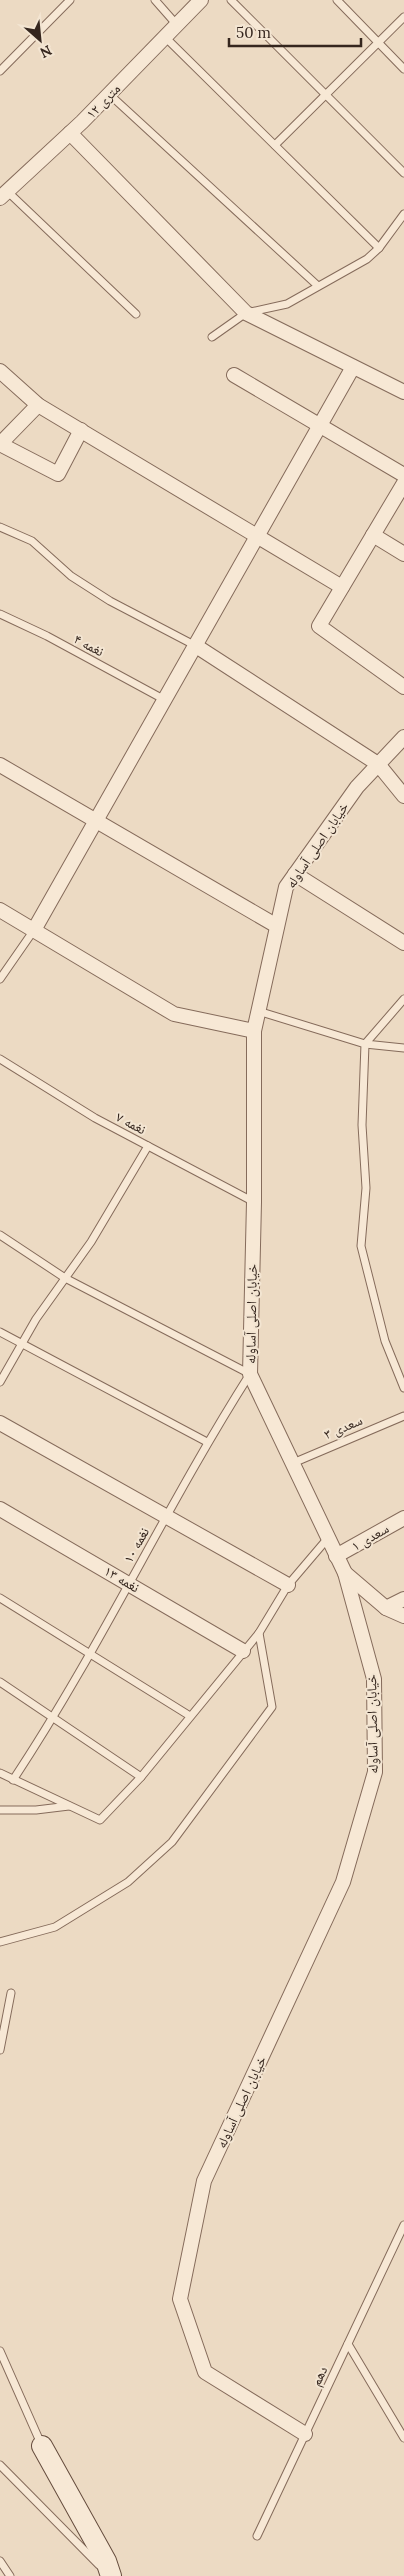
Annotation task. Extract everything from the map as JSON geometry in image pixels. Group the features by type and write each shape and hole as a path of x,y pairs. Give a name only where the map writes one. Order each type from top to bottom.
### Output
{"street":[{"name":"۱۲ متری","path":"4,194 70,133 201,0"},
{"path":"70,133 246,314 404,392"},
{"path":"34,930 352,367"},
{"path":"0,372 38,405 342,587"},
{"path":"234,376 404,475"},
{"path":"38,405 0,444 58,474 81,430"},
{"path":"404,483 319,626 404,687"},
{"path":"373,535 404,554"},
{"path":"196,646 378,764 404,796"},
{"name":"خیابان اصلی آساوله","path":"305,2434 205,2372 180,2299 204,2181 343,1882 375,1772 374,1679 344,1573 250,1374 254,1202 254,1031 286,887 357,787 404,737"},
{"path":"0,765 96,819 277,926"},
{"path":"295,874 404,943"},
{"path":"0,910 174,1014 254,1031"},
{"path":"0,1423 167,1515 288,1585"},
{"name":"نغمه ۱۳","path":"0,1509 243,1651"},
{"name":"سعدی ۱","path":"336,1556 404,1518"},
{"path":"344,1573 386,1608 404,1616"},
{"path":"386,1608 404,1599"},
{"path":"42,2446 106,2561 111,2576"}],"lane":[{"path":"0,71 70,0"},
{"path":"155,0 177,24"},
{"path":"231,0 404,173"},
{"path":"337,0 404,69"},
{"path":"275,146 404,17"},
{"path":"165,38 379,248"},
{"path":"109,94 318,286"},
{"path":"4,194 136,314"},
{"path":"212,336 246,314 287,304 367,259 379,248 404,214"},
{"path":"0,527 32,541 70,576 110,601 196,646"},
{"name":"نغمه ۴","path":"0,614 47,636 165,700"},
{"path":"0,979 34,930"},
{"path":"404,999 365,1044 362,1125 366,1188 361,1246 385,1341 404,1388"},
{"path":"258,1011 365,1044 404,1048"},
{"name":"نغمه ۷","path":"0,1059 95,1118 254,1202"},
{"path":"0,1382 36,1319 91,1242 148,1146"},
{"path":"0,1236 65,1278 250,1374"},
{"path":"0,1332 207,1442"},
{"name":"نغمه ۱۰","path":"14,1780 53,1719 207,1442 250,1374"},
{"name":"سعدی ۳","path":"293,1462 404,1416"},
{"path":"0,1773 100,1820 141,1777 259,1633 288,1585 328,1538"},
{"path":"0,1598 190,1716"},
{"path":"0,1942 55,1927 128,1882 172,1842 272,1707 259,1633"},
{"path":"0,1682 141,1777"},
{"path":"0,1810 36,1810 69,1806"},
{"path":"0,2050 11,1993"},
{"name":"دهم","path":"257,2536 404,2225"},
{"path":"348,2344 404,2438"},
{"path":"0,2351 42,2446"},
{"path":"0,2465 111,2576"},
{"path":"0,2561 10,2576"}]}
